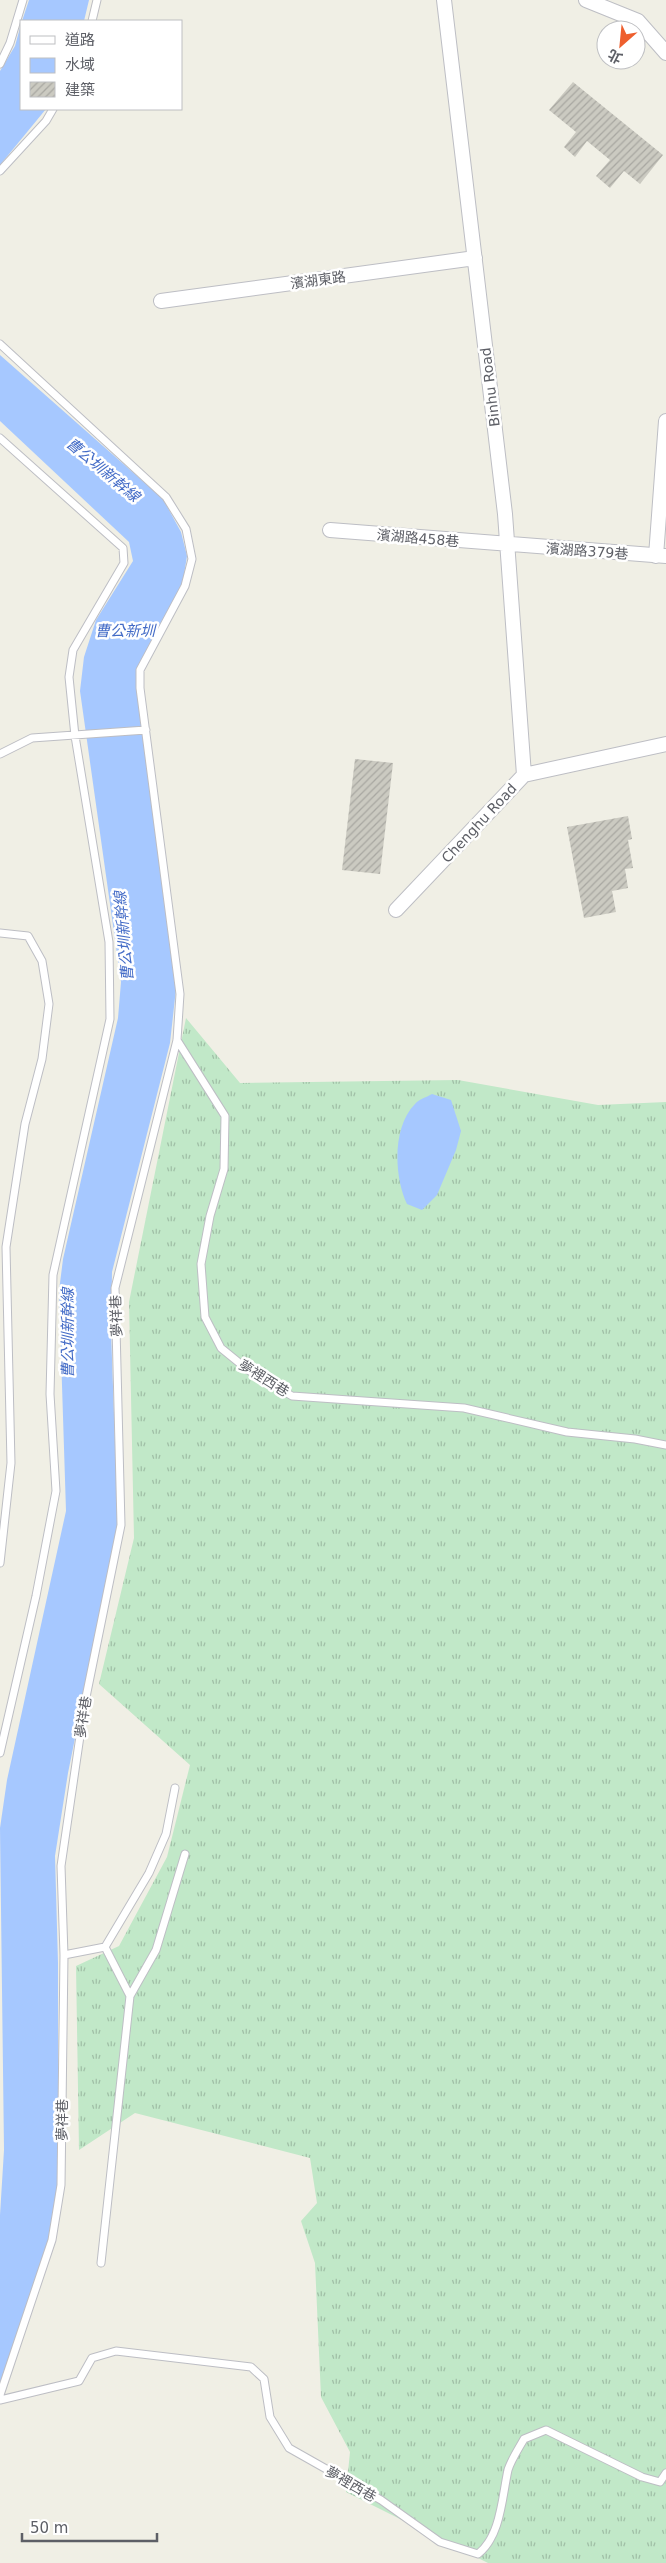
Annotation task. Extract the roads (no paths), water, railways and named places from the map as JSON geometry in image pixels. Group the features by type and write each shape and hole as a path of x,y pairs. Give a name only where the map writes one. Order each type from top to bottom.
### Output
{"street":[{"name":"Binhu Road","path":"444,0 507,545 524,775"},
{"path":"586,0 638,21 666,53"},
{"name":"濱湖東路","path":"161,301 475,258"},
{"path":"661,556 666,421"},
{"name":"濱湖路458巷","path":"330,530 507,545"},
{"name":"濱湖路379巷","path":"507,545 661,556"},
{"name":"Chenghu Road","path":"396,910 524,775 666,744"}],"lane":[{"path":"0,64 10,43 23,0"},
{"path":"92,20 97,0"},
{"path":"0,171 46,121 53,110"},
{"name":"夢祥巷","path":"0,344 166,497 186,529 192,559 186,586 140,670 140,688 180,994 177,1040 115,1288 121,1525 85,1702 61,1866 64,1955 61,2185 52,2240 0,2395"},
{"path":"0,438 123,548 124,563 73,650 69,677 75,736 109,942 110,1019 53,1275 50,1394 56,1491 36,1596 0,1753"},
{"path":"0,754 32,738 146,730"},
{"path":"0,933 28,936 42,961 49,1004 42,1059 25,1124 6,1246 11,1463 0,1563"},
{"name":"夢裡西巷","path":"177,1040 225,1116 224,1169 210,1216 201,1264 205,1317 221,1348 248,1370 292,1396 464,1408 567,1432 635,1439 666,1445"},
{"path":"64,1955 105,1946 149,1873 166,1834 176,1788"},
{"path":"101,2263 130,1996 156,1950 185,1854"},
{"path":"105,1946 130,1996"},
{"name":"夢裡西巷","path":"0,2400 79,2381 92,2358 116,2351 250,2367 264,2380 270,2417 289,2448 381,2500 440,2542 478,2554 488,2546 504,2498 508,2468 524,2439 546,2430 642,2477 660,2482 666,2473"}],"water":[{"path":"29,0 89,0 84,20 22,20"},
{"path":"20,28 20,110 45,110 0,165 0,71 15,46"},
{"name":"曹公新圳","path":"0,355 163,499 181,532 187,556 183,581 137,674 176,989 170,1043 112,1272 111,1332 118,1524 68,1773 55,1856 58,1963 58,2185 49,2238 0,2384 0,2215 4,2150 0,1828 7,1780 66,1511 59,1291 63,1259 118,1018 121,982 80,691 84,657 96,620 133,561 129,542 0,421"},
{"path":"432,1094 451,1100 461,1131 456,1150 437,1195 422,1210 407,1204 403,1193 398,1167 399,1139 402,1126 408,1114 417,1102"}],"water label":[{"name":"曹公圳新幹線","path":"103,470"},
{"name":"曹公圳新幹線","path":"124,936"},
{"name":"曹公圳新幹線","path":"68,1333"}]}
